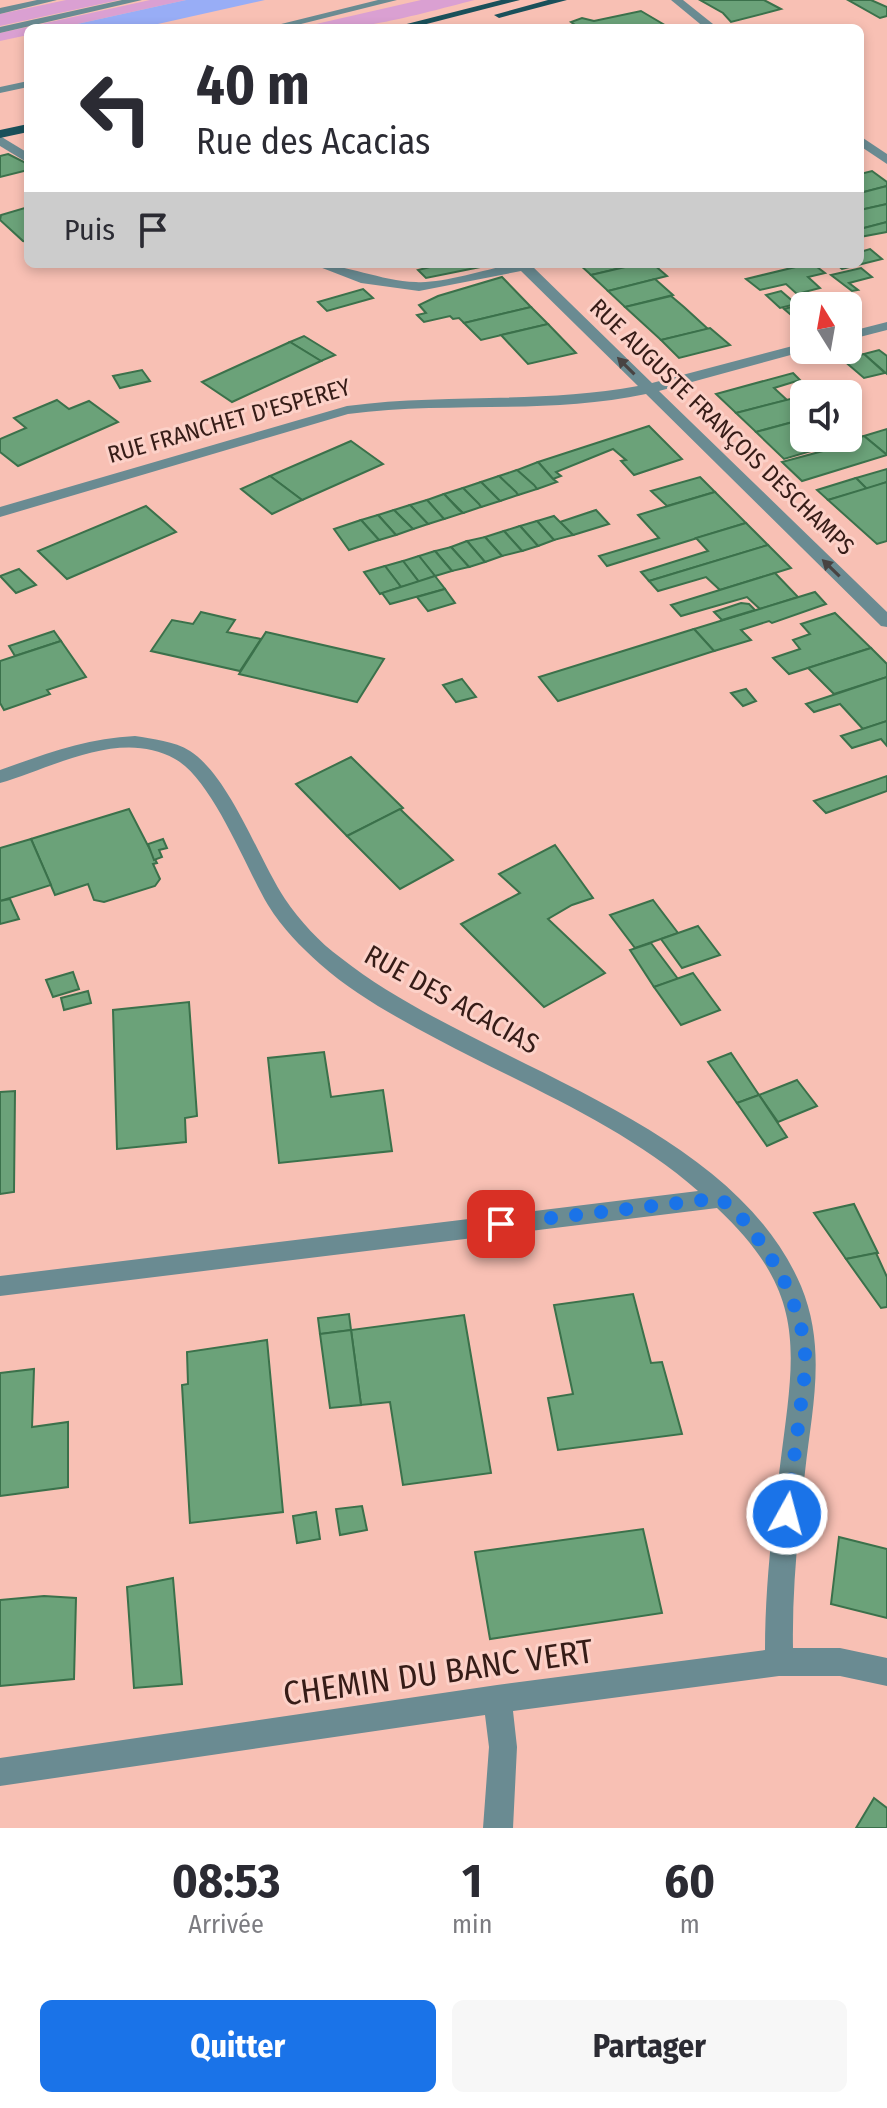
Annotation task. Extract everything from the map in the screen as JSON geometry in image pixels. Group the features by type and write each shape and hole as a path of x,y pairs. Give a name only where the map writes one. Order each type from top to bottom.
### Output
{"main road":[{"path":"414,24 515,0"},
{"path":"462,24 562,0"},
{"path":"0,123 24,117"},
{"path":"0,137 24,129"}],"street":[{"path":"0,11 52,0"},
{"path":"27,24 137,0"},
{"path":"288,24 392,0"},
{"path":"676,0 707,24"},
{"path":"0,30 24,25"},
{"path":"0,90 24,85"},
{"path":"0,137 24,156"},
{"path":"864,143 887,160"},
{"name":"RUE AUGUSTE FRANÇOIS DESCHAMPS","path":"331,268 366,280 419,287 509,268"},
{"name":"RUE AUGUSTE FRANÇOIS DESCHAMPS","path":"526,268 887,622"},
{"path":"862,332 887,326"},
{"name":"RUE FRANCHET D'ESPEREY","path":"0,512 347,410 396,403 562,401 648,388 790,351"},
{"name":"RUE DES ACACIAS","path":"0,777 84,747 105,744 144,744 180,753 194,761 213,787 268,893 308,943 332,965 375,996 648,1141 685,1165 748,1224 781,1273 800,1320 805,1351 779,1571 779,1662"},
{"path":"0,1286 720,1198"},
{"name":"CHEMIN DU BANC VERT","path":"0,1772 497,1699 779,1662 840,1662 887,1672"},
{"path":"497,1699 503,1747 498,1828"}],"shaded area":[{"path":"66,0 119,0 0,26 0,14"},
{"path":"150,0 186,0 77,24 41,24"},
{"path":"421,0 475,0 374,24 316,24"},
{"path":"24,28 24,36 0,41 0,33"}],"water":[{"path":"186,0 265,0 158,24 77,24"}],"building":[{"path":"700,0 764,0 781,9 731,22 723,13"},
{"path":"848,0 871,0 887,7 887,16 880,18"},
{"path":"641,11 663,24 571,22 582,18 594,21"},
{"path":"8,154 24,162 24,171 0,177 0,156"},
{"path":"872,171 887,182 887,186 864,192 864,173"},
{"path":"887,186 887,204 864,209 864,192"},
{"path":"887,204 887,222 864,228 864,209"},
{"path":"24,208 24,241 0,220 1,215"},
{"path":"887,222 887,232 864,236 864,228"},
{"path":"870,249 882,259 864,264 864,251"},
{"path":"426,268 475,268 426,278 418,270"},
{"path":"583,268 621,268 591,275"},
{"path":"621,268 658,268 667,276 608,291 591,275"},
{"path":"791,268 818,268 825,273 808,277 820,288 795,292 786,284 760,290 746,279"},
{"path":"861,268 872,277 849,283 858,290 852,291 831,275"},
{"path":"502,277 531,307 464,323 450,316 424,322 417,315 426,313 419,305 438,296"},
{"path":"655,279 673,295 625,307 608,291"},
{"path":"363,289 373,298 327,311 318,302"},
{"path":"781,291 790,299 790,306 780,308 766,295"},
{"path":"671,296 708,329 661,340 625,307"},
{"path":"531,307 548,324 481,340 464,323"},
{"path":"548,324 576,353 528,364 501,335"},
{"path":"710,328 730,345 679,358 661,340"},
{"path":"304,336 335,355 321,361 290,342"},
{"path":"290,342 321,361 232,402 202,382"},
{"path":"879,350 887,356 887,374 864,354"},
{"path":"862,355 885,373 864,378 848,364 862,364"},
{"path":"142,370 150,381 120,388 113,376"},
{"path":"793,373 800,380 790,380 790,383 774,388 787,400 736,413 716,394"},
{"path":"790,399 790,423 756,432 736,413"},
{"path":"57,400 69,409 89,401 118,422 18,466 0,452 0,439 26,428 14,418"},
{"path":"790,423 790,452 808,452 784,459 756,432"},
{"path":"649,426 682,459 634,475 621,461 626,460 613,449 556,472 561,476 553,479 538,462"},
{"path":"887,429 887,454 886,454 864,436"},
{"path":"862,437 887,455 802,481 782,462 819,452 862,452"},
{"path":"351,441 383,464 302,500 270,476"},
{"path":"538,462 557,482 537,489 517,470"},
{"path":"887,469 887,482 867,489 856,478"},
{"path":"517,470 537,489 518,495 499,476"},
{"path":"270,476 302,500 272,514 241,489"},
{"path":"499,476 518,495 500,501 481,482"},
{"path":"700,477 715,492 667,506 651,491"},
{"path":"856,478 867,489 828,500 817,490"},
{"path":"481,482 500,501 481,507 463,488"},
{"path":"887,482 887,541 877,544 828,500"},
{"path":"463,488 481,507 463,513 444,494"},
{"path":"715,492 746,523 607,566 599,556 659,538 638,515"},
{"path":"444,494 463,513 444,519 427,500"},
{"path":"427,500 444,519 428,524 410,505"},
{"path":"410,505 428,524 413,529 394,510"},
{"path":"146,506 176,532 67,579 38,551"},
{"path":"394,510 413,529 396,535 378,515"},
{"path":"596,510 609,524 573,535 560,522"},
{"path":"378,515 396,535 379,540 361,520"},
{"path":"554,516 573,535 554,540 537,521"},
{"path":"361,520 379,540 349,550 334,529"},
{"path":"537,521 554,540 538,546 520,526"},
{"path":"746,523 768,545 649,581 641,572 708,551 696,538"},
{"path":"520,526 538,546 522,551 504,531"},
{"path":"504,531 522,551 502,556 485,537"},
{"path":"485,537 502,556 485,562 467,541"},
{"path":"467,541 485,562 469,567 451,547"},
{"path":"768,545 791,568 720,590 706,577 658,591 649,581"},
{"path":"451,547 469,567 452,571 435,551"},
{"path":"435,551 452,571 435,576 419,556"},
{"path":"419,556 435,576 419,582 403,561"},
{"path":"403,561 419,582 401,587 385,566"},
{"path":"385,566 401,587 380,594 364,572"},
{"path":"19,569 36,585 16,593 0,576"},
{"path":"775,573 798,597 760,609 747,597 681,616 671,605"},
{"path":"435,576 445,589 390,604 382,593"},
{"path":"445,589 455,603 428,611 417,597"},
{"path":"815,592 826,604 741,630 751,640 714,651 694,629"},
{"path":"741,603 749,604 755,610 722,620 714,612"},
{"path":"201,612 235,620 227,632 261,639 240,671 151,651 172,620 193,624"},
{"path":"835,613 871,648 789,674 773,658 800,649 793,640 810,634 801,624"},
{"path":"694,629 714,651 558,701 539,677"},
{"path":"54,631 61,641 15,656 9,646"},
{"path":"266,632 384,659 357,702 239,674"},
{"path":"61,641 86,677 47,690 50,694 4,710 0,703 0,661"},
{"path":"871,648 887,664 887,677 834,694 808,668"},
{"path":"887,677 887,721 863,729 840,704 814,712 806,704"},
{"path":"462,679 476,697 456,702 443,685"},
{"path":"746,689 756,701 743,706 731,693"},
{"path":"887,721 887,746 881,739 852,748 841,736"},
{"path":"351,757 403,808 347,836 296,784"},
{"path":"887,776 887,791 826,813 814,801"},
{"path":"129,809 157,863 153,864 160,879 155,886 104,902 94,900 88,884 55,895 31,839"},
{"path":"400,809 453,860 400,889 347,836"},
{"path":"31,839 51,885 0,901 0,848"},
{"path":"163,839 167,848 159,850 162,857 154,860 148,844"},
{"path":"555,845 593,898 572,905 548,919 605,973 544,1007 461,924 520,893 499,874"},
{"path":"10,899 19,919 0,924 0,901"},
{"path":"653,900 678,933 635,948 610,915"},
{"path":"698,926 720,955 682,968 661,939"},
{"path":"651,943 678,979 654,987 630,950"},
{"path":"73,972 79,989 53,997 46,980"},
{"path":"693,973 720,1010 681,1025 654,987"},
{"path":"88,991 91,1003 64,1010 61,998"},
{"path":"189,1002 197,1116 185,1118 186,1142 117,1149 113,1010"},
{"path":"324,1052 331,1097 383,1090 392,1151 279,1163 268,1058"},
{"path":"731,1053 759,1095 737,1103 708,1062"},
{"path":"797,1080 817,1106 778,1122 759,1095"},
{"path":"15,1091 14,1192 0,1194 0,1092"},
{"path":"759,1095 787,1137 767,1146 737,1103"},
{"path":"854,1204 878,1253 846,1259 814,1213"},
{"path":"876,1253 887,1277 887,1307 881,1308 846,1259"},
{"path":"633,1294 651,1363 662,1362 682,1434 558,1450 548,1398 573,1394 554,1305"},
{"path":"349,1314 351,1330 320,1334 318,1318"},
{"path":"464,1315 491,1473 403,1485 390,1402 361,1405 351,1330"},
{"path":"351,1330 361,1405 330,1408 320,1334"},
{"path":"267,1340 283,1512 190,1523 182,1385 188,1384 187,1352"},
{"path":"34,1369 32,1427 68,1422 68,1487 0,1496 0,1373"},
{"path":"362,1506 367,1530 340,1535 336,1509"},
{"path":"316,1512 320,1539 297,1543 293,1516"},
{"path":"643,1529 662,1613 490,1639 475,1552"},
{"path":"839,1537 887,1549 887,1618 831,1604"},
{"path":"173,1578 182,1684 134,1688 127,1587"},
{"path":"44,1596 76,1598 74,1679 0,1686 0,1600"},
{"path":"874,1798 887,1808 887,1828 856,1828"}],"route":[{"path":"501,1224 720,1198 748,1224 781,1273 792,1296 805,1351 787,1514"}]}
